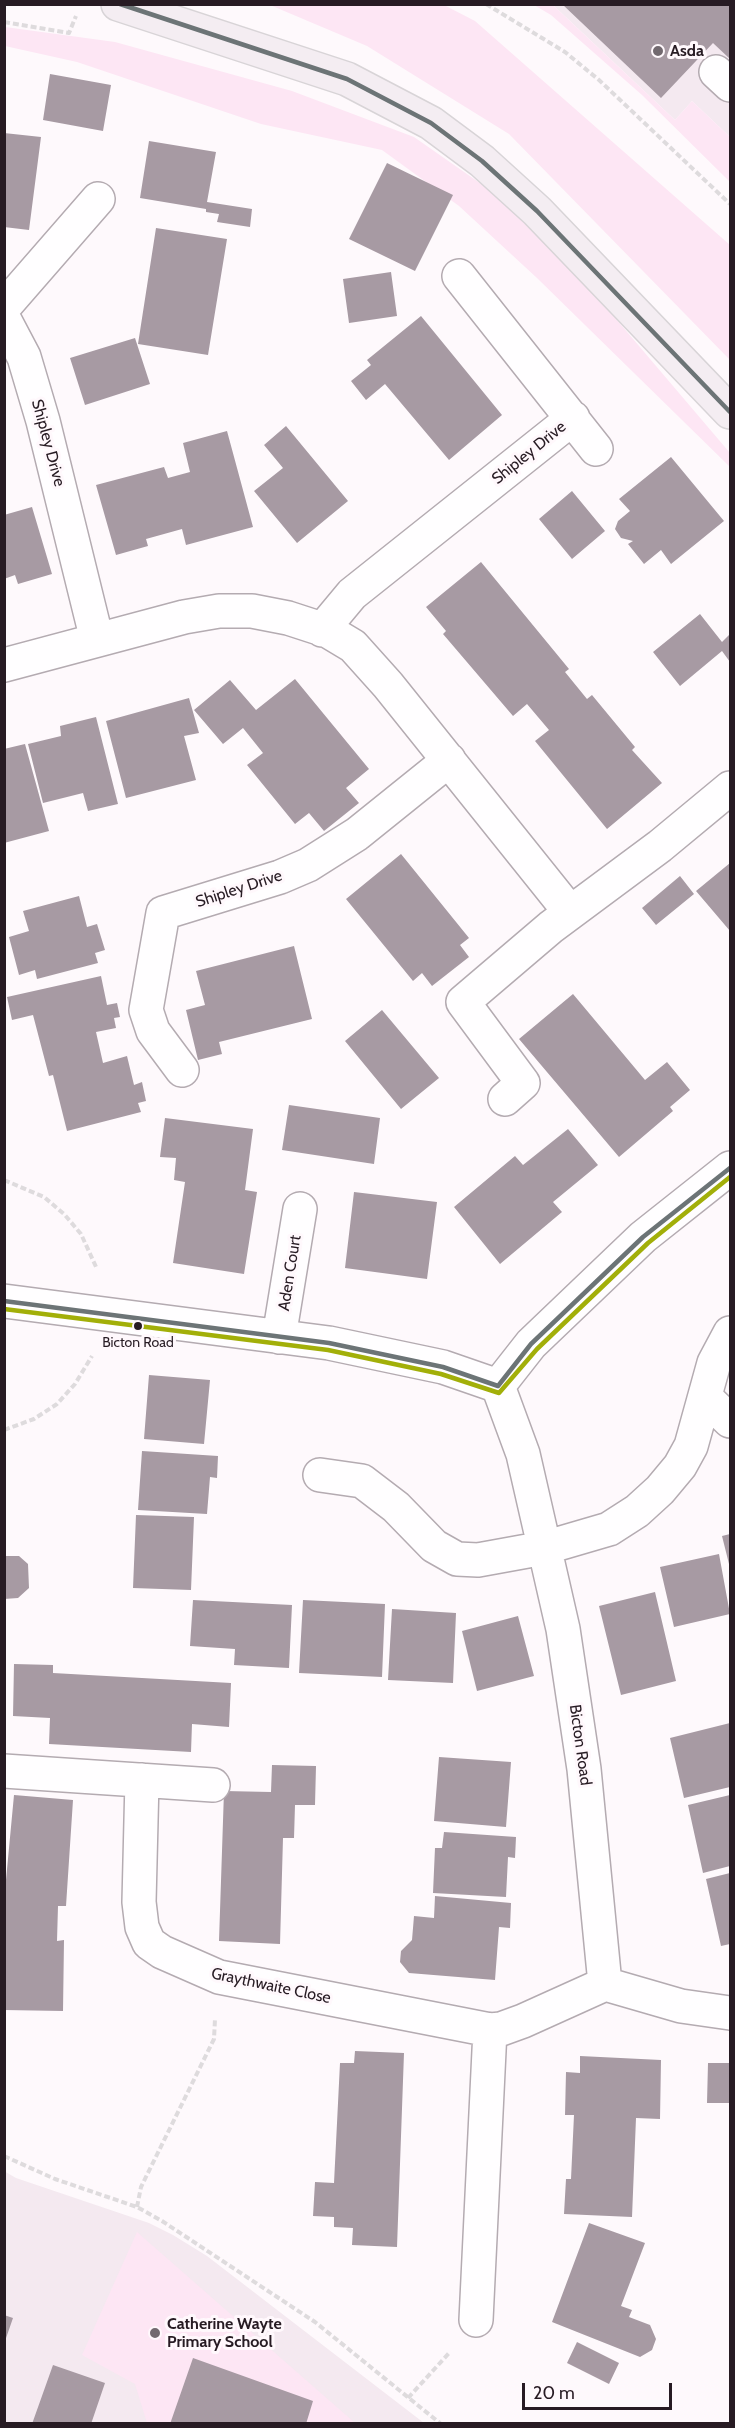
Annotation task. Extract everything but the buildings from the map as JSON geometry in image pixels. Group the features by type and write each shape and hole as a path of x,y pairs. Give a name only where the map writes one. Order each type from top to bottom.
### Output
{"main road":[{"path":"118,4 347,79 431,123 482,160 537,211 730,412"}],"street":[{"path":"4,307 98,199"},
{"name":"Shipley Drive","path":"459,276 500,324 596,449"},
{"name":"Shipley Drive","path":"4,319 24,357 43,422 97,640"},
{"name":"Shipley Drive","path":"322,630 352,594 573,418"},
{"path":"4,665 219,611 252,611 279,616 322,630 353,646 388,685 570,912"},
{"name":"Shipley Drive","path":"182,1070 153,1031 146,1010 162,913 280,877 308,865 357,834 449,760"},
{"path":"504,1099 523,1083 463,1002 570,912 729,795"},
{"path":"4,1301 279,1337 389,1354 443,1367 498,1386 531,1344 627,1252 730,1168"},
{"name":"Aden Court","path":"279,1337 300,1209"},
{"path":"320,1475 362,1481 396,1507 434,1546 457,1559 478,1560 544,1548 609,1529 637,1511 660,1490 691,1446 714,1363 730,1333"},
{"name":"Bicton Road","path":"498,1386 523,1454 563,1629 584,1769 605,1984"},
{"path":"705,1397 730,1421"},
{"path":"4,1771 213,1785"},
{"name":"Graythwaite Close","path":"142,1780 139,1902 142,1927 149,1943 162,1952 219,1977 490,2030 501,2029 533,2018 605,1984"},
{"path":"605,1984 681,2006 730,2013"},
{"path":"476,2320 490,2030"}],"path":[{"path":"486,4 565,52 730,204"},
{"path":"4,22 69,33 77,14"},
{"path":"4,1180 44,1197 70,1220"},
{"path":"137,2207 141,2187 214,2039 219,1977"},
{"path":"4,2156 55,2179 137,2207 182,2233 315,2322 441,2424"},
{"path":"408,2398 476,2320"}],"shaded area":[{"path":"270,5 444,5 475,21 730,245 730,360 509,134 367,46"},
{"path":"534,5 553,5 675,120 692,101 730,137 730,182 642,95 551,15"},
{"name":"Asda","path":"553,5 730,5 730,137 692,101 675,120"},
{"path":"5,27 115,42 292,91 414,137 507,202 605,306 730,453 730,467 537,278 459,206 382,150 261,124 77,62 5,46"},
{"name":"Catherine Wayte Primary School","path":"4,2171 16,2178 149,2223 173,2235 207,2256 424,2423 5,2423"},
{"path":"137,2232 355,2423 147,2423 135,2384 82,2355"}],"transit line":[{"path":"120,4 347,79 431,123 482,161 537,211 730,412"},
{"path":"4,1301 329,1343 443,1367 498,1386 531,1344 643,1237 730,1168"},
{"path":"4,1309 328,1350 441,1374 499,1393 537,1349 648,1243 730,1177"}],"place":[{"name":"Asda","path":"658,51"},
{"name":"Bicton Road","path":"138,1326"},
{"name":"Catherine Wayte Primary School","path":"155,2333"}]}
